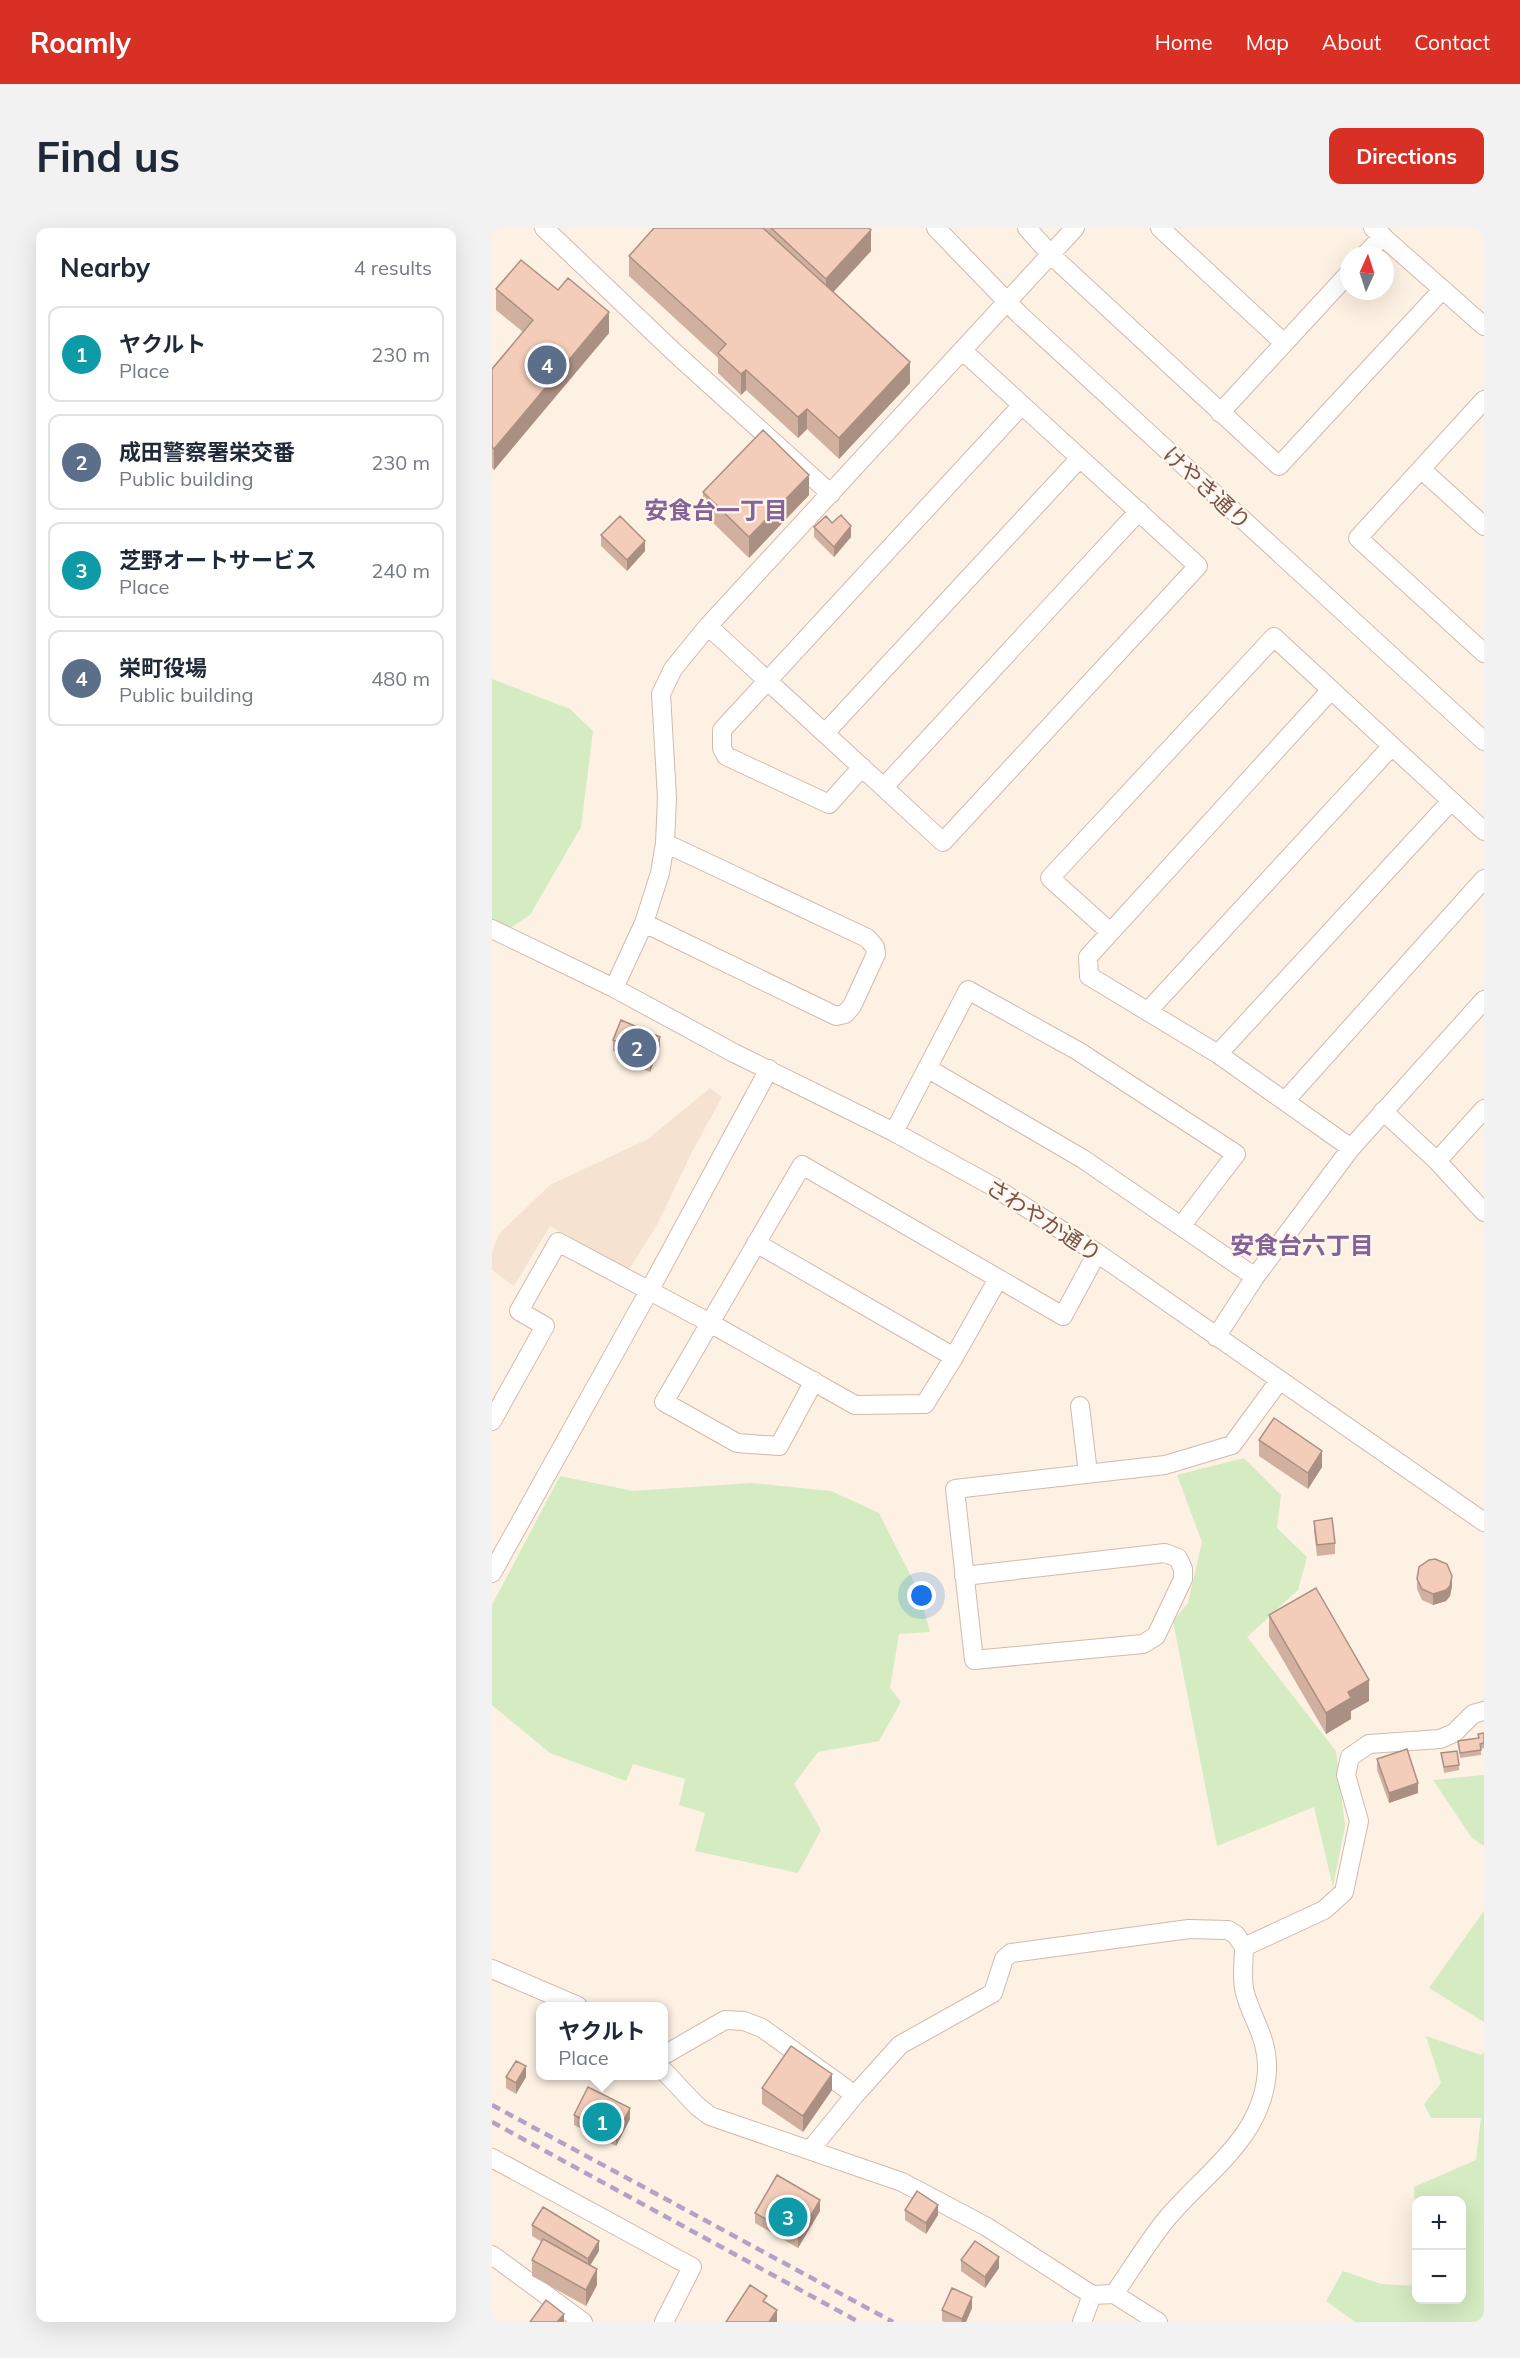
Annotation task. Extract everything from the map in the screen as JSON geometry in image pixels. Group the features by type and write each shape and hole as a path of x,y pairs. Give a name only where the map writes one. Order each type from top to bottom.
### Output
{"street":[{"path":"544,228 675,353 831,494"},
{"name":"けやき通り","path":"936,228 1007,303 1484,741"},
{"path":"1027,228 1051,255 1279,466 1442,290"},
{"path":"614,988 644,923 660,873 665,843 667,798 661,694 673,669 708,626 1075,228"},
{"path":"1160,228 1284,344"},
{"path":"1370,246 1378,232 1484,326"},
{"path":"1220,413 1340,283"},
{"path":"708,626 943,842 1198,566 963,351"},
{"path":"1484,400 1358,537 1484,653"},
{"path":"862,767 829,804 726,756 722,748 722,730 1022,405"},
{"path":"825,734 1080,458"},
{"path":"1421,469 1484,526"},
{"path":"884,787 1139,512"},
{"path":"1110,932 1050,878 1274,637 1484,831"},
{"path":"1330,691 1088,957 1089,976 1218,1054 1352,1148"},
{"path":"1148,1011 1391,747"},
{"path":"1218,1054 1451,801"},
{"path":"644,923 836,1016 845,1014 852,1006 876,954 875,948 867,938 665,843"},
{"path":"1284,1101 1484,879"},
{"name":"さわやか通り","path":"492,929 614,988 734,1053 894,1132 993,1187 1097,1254 1484,1522"},
{"path":"894,1132 968,990 1078,1051 1236,1154 1182,1225"},
{"path":"1216,1337 1255,1277 1352,1148 1484,1000"},
{"path":"927,1068 1083,1159 1255,1277"},
{"path":"492,1573 769,1069"},
{"path":"1437,1161 1484,1109"},
{"path":"1383,1111 1437,1161 1484,1212"},
{"path":"814,1381 779,1446 737,1443 664,1402 801,1166 1063,1316 1097,1254"},
{"path":"492,1421 545,1326 519,1311 558,1242 710,1323 855,1405 925,1404 998,1279"},
{"path":"756,1243 954,1357"},
{"path":"964,1576 1165,1553 1178,1558 1183,1569 1183,1579 1156,1636 1143,1644 974,1660 964,1576 955,1489 1165,1465 1232,1445 1278,1381"},
{"path":"1080,1406 1088,1473"},
{"path":"1244,1947 1324,1910 1344,1892 1359,1821 1346,1775 1350,1757 1369,1744 1440,1739 1454,1733 1473,1714 1484,1711"},
{"path":"811,2149 900,2045 993,1993 1004,1959 1011,1953 1190,1929 1228,1930 1236,1935 1244,1947 1244,1991 1263,2036 1267,2070 1263,2093 1252,2123 1242,2140 1165,2222 1114,2294"},
{"path":"492,1969 567,2002"},
{"path":"668,2052 725,2020 744,2021 762,2028 855,2095"},
{"path":"668,2076 696,2106 710,2116 902,2182 987,2227 1092,2295 1114,2294 1158,2322"},
{"path":"492,2158 692,2267 664,2322"},
{"path":"492,2255 583,2322"},
{"path":"1082,2322 1092,2295"}],"shaded area":[{"path":"710,1088 722,1097 692,1152 657,1225 628,1271 550,1226 514,1286 492,1270 492,1252 499,1234 550,1185 648,1139"}],"green space":[{"path":"492,679 570,709 593,731 581,827 530,915 492,940"},
{"path":"1244,1458 1281,1495 1277,1528 1307,1557 1298,1590 1247,1637 1336,1751 1345,1826 1333,1887 1314,1807 1217,1846 1173,1621 1188,1603 1202,1542 1177,1475"},
{"path":"560,1476 633,1491 751,1483 831,1491 879,1513 919,1592 930,1632 899,1634 890,1688 901,1702 879,1741 818,1752 794,1784 821,1830 798,1873 695,1851 705,1813 679,1805 685,1779 633,1764 626,1781 550,1753 492,1705 492,1605"},
{"path":"1484,1775 1484,1846 1472,1838 1433,1780"},
{"path":"1484,1911 1484,2022 1429,1988"},
{"path":"1426,2036 1481,2055 1484,2052 1484,2322 1355,2322 1326,2301 1343,2271 1381,2284 1412,2286 1412,2304 1466,2304 1466,2196 1414,2196 1414,2187 1476,2160 1481,2118 1431,2118 1424,2104 1441,2083"}],"building":[{"path":"654,228 763,228 910,362 839,438 807,409 798,417 746,370 741,374 718,353 726,344 629,256"},
{"path":"771,228 869,228 871,230 826,279"},
{"path":"521,260 558,290 568,278 609,312 494,449 492,447 492,369 533,320 496,289"},
{"path":"763,430 809,475 749,537 703,492"},
{"path":"841,515 851,526 834,547 814,527 826,516 832,523"},
{"path":"620,516 645,541 627,560 601,535"},
{"path":"621,1020 660,1037 650,1061 636,1055 637,1051 613,1040"},
{"path":"1274,1418 1322,1451 1308,1473 1259,1440"},
{"path":"1332,1518 1335,1543 1317,1545 1314,1521"},
{"path":"1435,1559 1447,1564 1452,1576 1450,1586 1446,1590 1433,1594 1422,1589 1417,1579 1419,1567"},
{"path":"1316,1588 1369,1680 1348,1692 1351,1698 1326,1713 1269,1615"},
{"path":"1484,1733 1484,1743 1480,1744 1481,1750 1460,1753 1458,1741 1479,1738 1478,1734"},
{"path":"1407,1749 1418,1783 1389,1793 1377,1759"},
{"path":"1457,1751 1459,1765 1444,1767 1441,1753"},
{"path":"791,2046 832,2074 803,2116 762,2088"},
{"path":"516,2061 526,2066 516,2083 506,2077"},
{"path":"588,2087 630,2108 616,2136 574,2115"},
{"path":"777,2175 820,2200 798,2237 755,2213"},
{"path":"917,2191 938,2205 926,2223 905,2210"},
{"path":"543,2207 599,2241 588,2259 532,2225"},
{"path":"543,2239 597,2269 586,2290 532,2260"},
{"path":"975,2241 999,2257 985,2277 961,2260"},
{"path":"750,2285 767,2296 763,2301 777,2310 769,2322 726,2322"},
{"path":"952,2288 972,2297 962,2319 942,2310"},
{"path":"546,2300 564,2314 557,2322 530,2322"}],"railway":[{"path":"492,2105 893,2322"},
{"path":"492,2122 859,2322"}],"place":[{"name":"栄町役場","path":"547,365"},
{"name":"成田警察署栄交番","path":"637,1048"},
{"name":"ヤクルト","path":"602,2122"},
{"name":"芝野オートサービス","path":"788,2217"}],"district":[{"name":"安食台一丁目","path":"716,510"},
{"name":"安食台六丁目","path":"1302,1245"}]}
